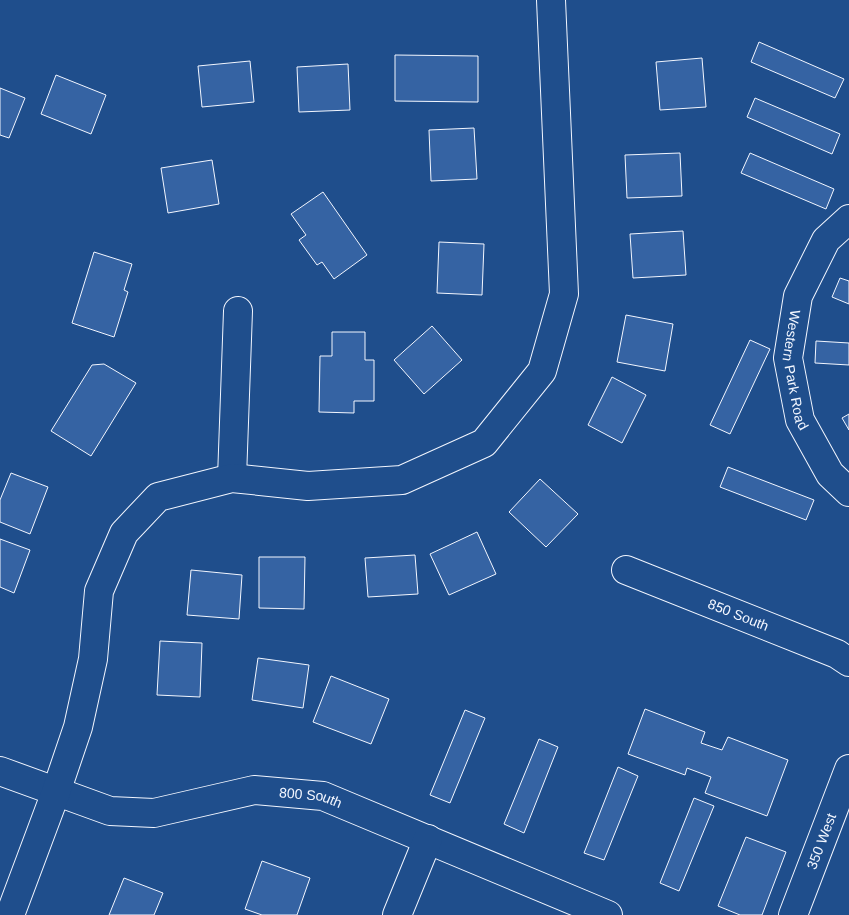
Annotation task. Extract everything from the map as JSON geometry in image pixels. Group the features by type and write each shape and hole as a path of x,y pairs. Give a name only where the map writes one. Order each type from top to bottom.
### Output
{"street":[{"path":"10,915 78,727 93,659 99,591 124,533 158,498 232,478 308,486 402,480 484,444 542,371 564,294 551,0"},
{"name":"Western Park Road","path":"849,219 826,240 798,296 788,358 800,420 830,474 849,492"},
{"path":"232,478 238,310"},
{"name":"850 South","path":"626,570 837,654 849,662"},
{"name":"350 West","path":"793,915 849,769"},
{"name":"800 South","path":"0,771 110,811 154,813 254,790 323,796 608,915"},
{"path":"397,915 428,839"}],"building":[{"path":"759,42 844,79 835,98 751,62"},
{"path":"395,55 478,56 478,102 395,101"},
{"path":"702,58 706,107 660,110 656,62"},
{"path":"250,61 254,102 202,107 198,66"},
{"path":"348,64 350,110 299,112 297,67"},
{"path":"56,75 106,95 91,134 41,114"},
{"path":"0,88 25,98 9,138 0,135"},
{"path":"755,98 840,134 832,154 747,117"},
{"path":"474,128 477,179 431,181 429,130"},
{"path":"680,153 682,196 627,198 625,155"},
{"path":"750,153 834,189 826,209 741,173"},
{"path":"212,160 219,204 168,213 161,168"},
{"path":"323,192 367,255 334,279 322,262 317,265 299,240 306,235 291,214"},
{"path":"683,231 686,275 633,278 630,234"},
{"path":"439,242 484,244 482,295 437,293"},
{"path":"94,252 132,264 124,290 128,292 114,337 72,323"},
{"path":"840,278 849,281 849,304 832,297"},
{"path":"626,315 673,324 665,371 617,362"},
{"path":"432,326 462,360 424,394 394,360"},
{"path":"332,332 365,332 365,360 374,360 374,401 354,401 354,413 319,412 320,356 332,356"},
{"path":"750,340 770,349 730,434 710,425"},
{"path":"816,341 849,343 849,365 815,363"},
{"path":"104,364 136,383 91,456 51,431 92,365"},
{"path":"612,377 646,395 622,443 588,425"},
{"path":"849,414 849,430 842,418"},
{"path":"728,467 814,500 806,520 720,487"},
{"path":"11,473 48,487 30,534 0,522 0,500"},
{"path":"540,479 578,514 546,547 509,512"},
{"path":"477,532 496,574 449,595 430,554"},
{"path":"0,539 30,550 14,593 0,587"},
{"path":"415,555 418,594 368,597 365,558"},
{"path":"259,557 305,557 304,609 259,608"},
{"path":"191,570 242,575 239,619 187,615"},
{"path":"160,641 202,643 200,697 157,695"},
{"path":"258,658 309,665 303,708 252,700"},
{"path":"331,676 389,699 371,744 313,722"},
{"path":"645,709 705,732 701,743 722,750 728,737 788,760 767,816 705,793 711,777 687,768 685,775 628,754"},
{"path":"465,710 485,718 450,803 430,795"},
{"path":"539,739 558,747 524,833 504,824"},
{"path":"618,767 638,776 604,860 584,853"},
{"path":"694,798 714,806 679,891 660,883"},
{"path":"746,837 786,852 762,915 740,915 718,906"},
{"path":"262,861 310,878 297,915 262,915 245,909"},
{"path":"124,878 163,893 154,915 109,915"}]}
